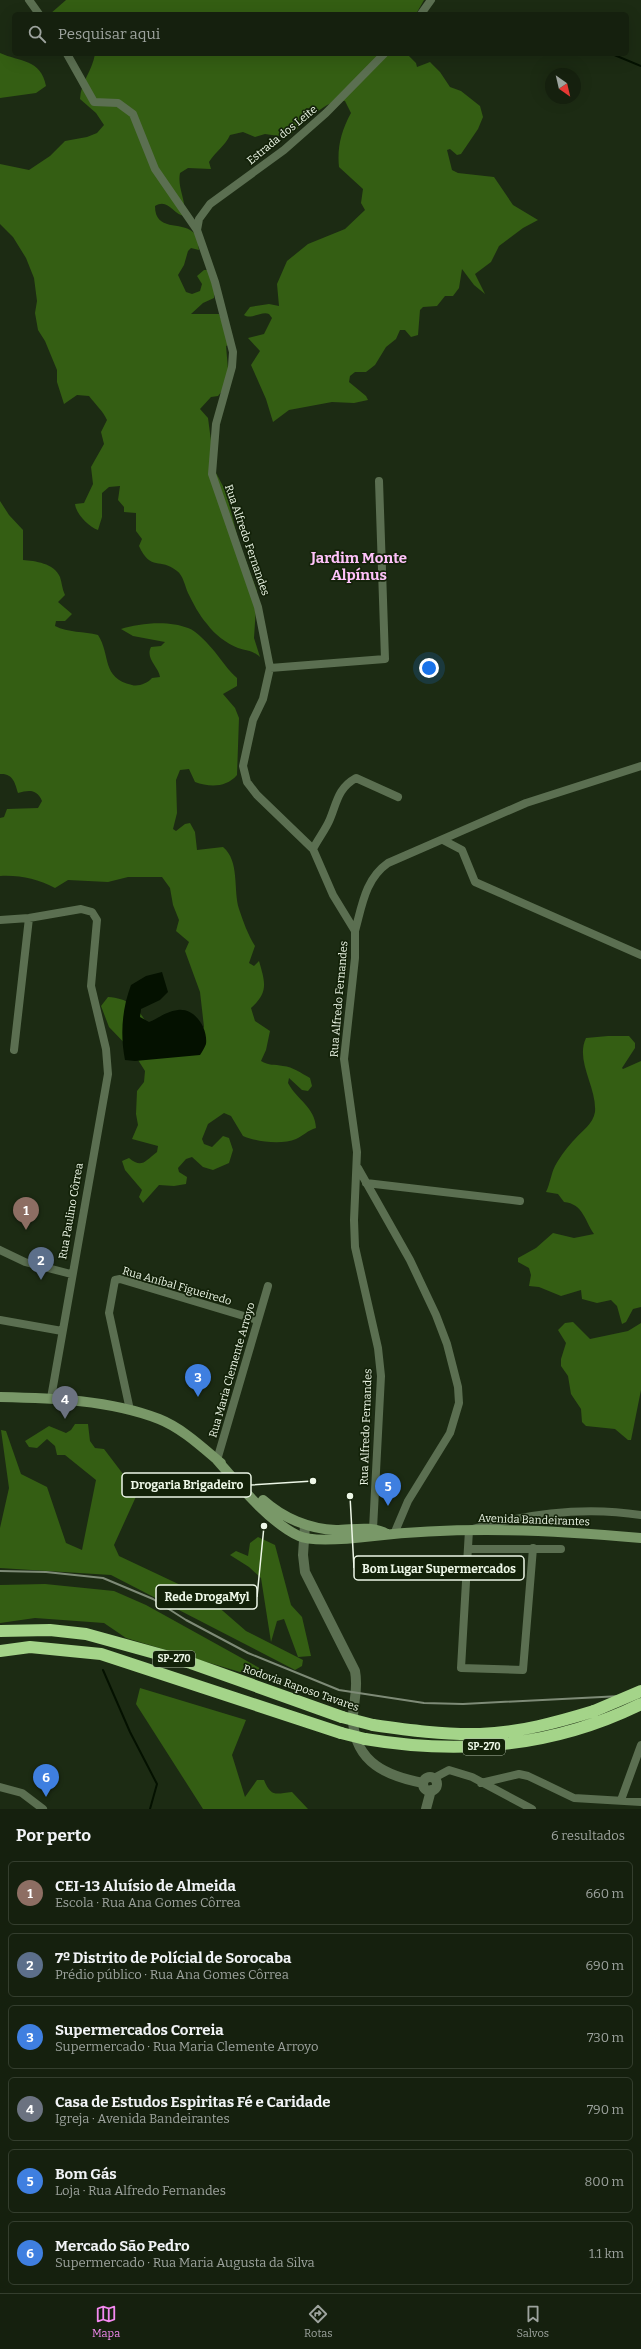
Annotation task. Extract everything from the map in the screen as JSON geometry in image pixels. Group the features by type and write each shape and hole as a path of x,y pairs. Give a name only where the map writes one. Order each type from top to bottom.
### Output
{"highway":[{"name":"Rodovia Raposo Tavares","path":"0,1631 50,1630 86,1634 191,1664 342,1717 373,1725 426,1733 481,1734 597,1716 641,1691"},
{"name":"Rodovia Raposo Tavares","path":"0,1651 30,1647 101,1654 341,1733 365,1739 433,1748 480,1747 534,1740 597,1716 641,1704"}],"main road":[{"name":"Avenida Bandeirantes","path":"0,1397 51,1398 130,1410 161,1419 189,1437 268,1504 293,1521 305,1525 334,1530 373,1529 390,1534"},
{"name":"Avenida Bandeirantes","path":"217,1460 251,1498 282,1525 305,1538 355,1538 390,1534 469,1530 599,1534 641,1538"},
{"name":"Avenida Bandeirantes","path":"599,1534 641,1545"}],"street":[{"path":"29,0 38,12"},
{"path":"422,12 431,0"},
{"name":"Rua Alfredo Fernandes","path":"68,56 94,102 118,103 133,114 155,169 197,230 215,282 233,352 232,368 216,424 212,474 246,566 258,607 270,668 263,699 253,720 243,766 248,782 257,795 313,849 333,895 355,932 355,958 344,1059 358,1167 354,1220 355,1247 378,1348 381,1376 373,1529"},
{"name":"Estrada dos Leite","path":"197,230 200,219 210,204 290,144 342,98 382,56"},
{"path":"270,668 385,659 380,481"},
{"path":"355,932 368,886 378,870 401,856 443,840 526,803 641,766"},
{"path":"313,849 330,819 334,802 352,780 356,778 398,797"},
{"path":"443,840 462,850 475,882 641,955"},
{"name":"Rua Paulino Côrrea","path":"29,918 81,909 92,912 95,915 97,920 91,986 106,1049 108,1074 71,1274 51,1398"},
{"path":"0,920 29,918 14,1050"},
{"path":"358,1167 410,1260 436,1316 447,1344 458,1391 459,1403 450,1433 408,1501 390,1534"},
{"path":"366,1183 520,1201"},
{"path":"0,1250 25,1262 71,1274"},
{"name":"Rua Aníbal Figueiredo","path":"130,1410 110,1313 115,1280 120,1279 257,1320"},
{"name":"Rua Maria Clemente Arroyo","path":"217,1460 268,1286"},
{"path":"0,1320 62,1331"},
{"name":"Avenida Bandeirantes","path":"469,1530 506,1519 547,1514 607,1512 641,1515"},
{"path":"305,1525 305,1538 302,1555 305,1572 352,1664 358,1686 353,1721 359,1747 365,1757 399,1778 423,1782"},
{"path":"469,1530 461,1668 522,1671 524,1668 533,1548"},
{"path":"468,1549 561,1549"},
{"path":"621,1800 641,1745"},
{"path":"423,1782 428,1777 434,1778 449,1770 472,1777 532,1809"},
{"path":"481,1783 519,1774 528,1776 574,1798 641,1802"},
{"path":"426,1809 431,1790 436,1786 434,1778"},
{"path":"423,1782 424,1788 431,1790"},
{"path":"0,1787 22,1793 42,1809"}],"green space":[{"path":"66,0 424,0 417,12 52,12"},
{"path":"0,53 35,66 40,71 46,86 36,93 0,98"},
{"path":"95,56 409,56 416,63 417,67 430,62 440,72 450,87 461,91 480,106 483,117 478,129 461,154 457,155 450,149 447,150 452,170 458,173 494,177 513,205 538,220 523,228 499,246 491,262 475,274 485,294 474,285 462,269 459,288 453,296 445,296 437,306 423,307 420,310 418,335 411,337 405,330 400,330 396,339 386,347 375,365 366,372 355,372 350,376 349,382 366,396 368,400 354,403 332,402 289,410 273,422 266,399 251,365 260,351 248,338 264,334 272,318 266,313 250,317 244,315 250,307 269,304 279,306 277,284 287,261 308,244 345,229 365,210 361,203 363,189 339,167 340,140 351,113 345,101 337,101 322,108 286,137 265,134 255,137 243,132 230,135 209,162 211,169 188,168 180,173 179,179 185,210 184,216 180,215 167,205 160,204 155,206 156,214 164,223 188,229 195,234 197,238 199,250 191,248 188,251 184,265 178,275 186,292 192,294 200,291 202,284 197,276 204,270 212,270 217,276 214,280 214,298 203,303 191,314 219,314 230,344 226,346 228,369 223,390 218,396 211,397 200,409 208,418 215,471 226,492 238,539 257,591 254,638 260,657 252,652 234,646 217,635 199,613 179,573 171,567 152,562 143,554 139,546 142,539 136,531 136,513 124,512 124,507 118,500 120,486 109,487 102,493 102,517 98,530 84,520 76,508 75,504 84,503 93,484 91,467 104,444 101,432 107,420 89,396 77,395 64,404 57,382 57,370 45,341 38,330 35,313 37,301 34,278 26,258 13,237 0,224 0,164 29,170 50,156 65,141 87,137 97,133 104,125 96,113 80,99 82,87"},
{"path":"0,501 9,515 23,530 23,560 38,562 49,566 57,572 60,577 65,595 58,602 72,614 65,621 56,621 55,626 65,630 98,635 102,643 108,665 115,677 122,682 137,685 143,684 152,678 160,677 151,659 150,651 151,647 161,646 165,642 133,636 121,629 136,625 163,623 188,628 195,632 203,638 237,678 237,686 223,694 235,708 239,718 237,775 233,779 223,784 206,785 195,782 189,769 180,770 176,780 177,813 173,829 176,831 185,824 190,823 195,832 197,850 223,847 232,860 239,909 248,933 255,946 249,963 254,966 259,961 264,981 261,997 251,1008 255,1021 270,1031 266,1050 261,1061 264,1063 280,1065 297,1070 310,1078 312,1086 308,1091 302,1090 289,1078 288,1083 309,1109 315,1121 316,1128 310,1130 299,1138 290,1141 277,1142 255,1140 243,1136 231,1116 224,1113 208,1124 202,1139 204,1144 212,1147 223,1136 229,1138 233,1150 229,1163 213,1170 203,1167 192,1157 186,1159 178,1168 179,1172 187,1177 186,1184 174,1186 159,1185 143,1203 139,1197 142,1190 125,1170 122,1161 129,1158 137,1163 140,1163 146,1161 157,1152 158,1146 132,1139 138,1125 136,1114 137,1091 144,1082 145,1071 133,1052 109,1027 101,1006 108,997 126,1001 142,1015 155,1037 197,1036 204,1027 200,992 185,951 189,942 176,931 179,920 173,905 170,888 162,877 128,877 108,882 68,880 55,888 29,878 0,876 0,818 4,817 7,809 38,808 42,801 38,794 32,791 18,793 13,779 8,775 0,774"},
{"path":"629,1036 635,1043 635,1048 622,1068 623,1069 641,1061 641,1307 633,1309 626,1322 622,1324 617,1306 611,1300 597,1303 582,1299 581,1290 561,1296 539,1287 529,1286 531,1275 529,1268 518,1262 518,1258 536,1248 553,1233 574,1238 594,1234 579,1209 570,1203 564,1202 558,1194 546,1192 557,1163 564,1152 590,1124 594,1116 595,1103 583,1056 583,1047 586,1038"},
{"path":"573,1322 590,1339 628,1331 641,1323 641,1390 631,1440 628,1440 615,1429 586,1426 582,1422 581,1409 571,1394 568,1376 561,1366 561,1359 566,1343 558,1330 565,1323"},
{"path":"75,1424 88,1424 90,1441 95,1448 104,1449 123,1474 144,1479 114,1545 119,1556 208,1598 246,1631 303,1660 302,1666 295,1670 111,1575 0,1568 0,1528 9,1488 1,1430 6,1431 21,1474 47,1487 66,1543 82,1550 96,1480 65,1455 57,1455 55,1446 47,1439 37,1448 29,1447 25,1441 49,1426 66,1433 71,1430"},
{"path":"258,1537 275,1545 291,1605 302,1617 311,1656 298,1657 284,1619 277,1621 271,1642 261,1578 249,1567 230,1555 236,1551 248,1556 250,1543"},
{"path":"45,1584 114,1591 146,1605 265,1671 250,1675 126,1638 104,1623 35,1618 0,1623 0,1585"},
{"path":"140,1688 246,1720 232,1755 245,1797 257,1780 264,1780 271,1792 278,1794 292,1792 308,1809 203,1809 136,1704"}],"shaded area":[{"path":"162,972 168,992 160,1000 141,1009 140,1017 149,1022 167,1013 178,1010 190,1012 203,1026 206,1045 200,1055 135,1061 125,1060 122,1031 124,1012 131,985 146,976"}],"waterway":[{"path":"617,56 641,66"},
{"path":"103,1670 130,1732 157,1784 150,1809"}],"railway":[{"path":"0,1571 46,1572 103,1578 153,1599 186,1620 248,1653 339,1690 424,1703 463,1704 641,1695"}],"place":[{"name":"CEI-13 Aluísio de Almeida","path":"26,1230"},
{"name":"7º Distrito de Polícial de Sorocaba","path":"41,1280"},
{"name":"Supermercados Correia","path":"198,1397"},
{"name":"Casa de Estudos Espiritas Fé e Caridade","path":"65,1419"},
{"name":"Drogaria Brigadeiro","path":"313,1481"},
{"name":"Bom Lugar Supermercados","path":"350,1496"},
{"name":"Bom Gás","path":"388,1506"},
{"name":"Rede DrogaMyl","path":"264,1526"},
{"name":"Mercado São Pedro","path":"46,1797"}],"district":[{"name":"Jardim Monte Alpínus","path":"359,566"}]}
